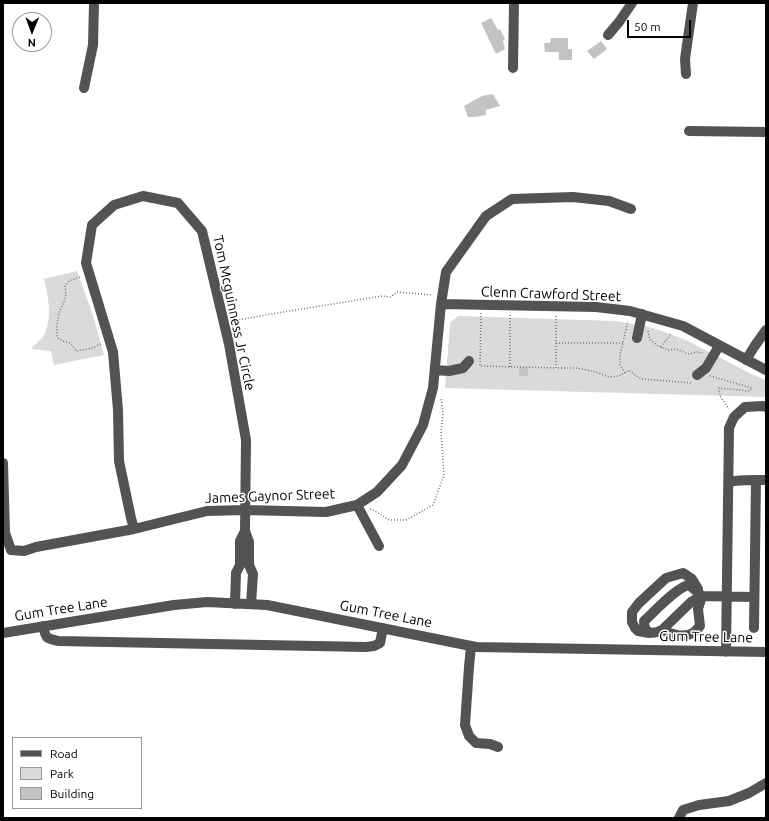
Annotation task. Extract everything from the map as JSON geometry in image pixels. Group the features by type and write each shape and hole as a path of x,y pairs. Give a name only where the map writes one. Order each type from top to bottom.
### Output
{"street":[{"path":"84,88 93,46 94,3"},
{"path":"513,68 514,3"},
{"path":"608,35 632,3"},
{"path":"686,74 685,59 692,3"},
{"path":"689,131 766,132"},
{"name":"Tom Mcguinness Jr Circle","path":"134,529 119,461 118,410 113,352 86,263 92,225 114,204 143,196 178,203 202,231 229,344 246,440 245,531 240,541 244,565 253,574 251,604"},
{"name":"James Gaynor Street","path":"3,463 5,533 11,550 24,551 36,547 134,529 207,511 245,510 326,512 357,505 377,492 402,464 423,425 433,388 446,272 486,216 512,199 573,197 609,202 631,210"},
{"name":"Clenn Crawford Street","path":"442,300 481,305 596,307 630,311 682,326 766,370"},
{"path":"637,338 642,314"},
{"path":"746,360 766,330"},
{"path":"697,379 712,359 719,346"},
{"path":"435,370 449,371 463,368 468,361"},
{"path":"726,652 730,428 734,417 745,408 766,407"},
{"path":"729,482 735,480 761,480 754,596 754,628"},
{"path":"357,505 379,546"},
{"name":"Tom Mcguinness Jr Circle","path":"235,604 236,573 244,565"},
{"path":"662,630 672,634 685,635 694,633 700,626 698,609 702,596 692,580 683,573 666,578 639,603 632,612 632,622 638,631 656,633 662,630 691,602 702,596 754,596"},
{"path":"649,633 644,626 644,621 684,586 689,585 702,596"},
{"name":"Gum Tree Lane","path":"3,633 174,605 207,602 267,605 471,646 766,652"},
{"path":"43,626 45,636 58,641 366,647 374,646 380,643 383,628"},
{"path":"471,646 465,724 469,736 476,743 490,744 498,747"},
{"path":"679,818 683,810 698,805 730,801 749,793 766,783"}],"path":[{"path":"90,274 69,280 65,286 66,294 57,324 57,337 61,341 69,342 73,345 76,351 93,348 109,341"},
{"path":"224,323 382,296 391,297 397,292 442,300"},
{"path":"481,305 480,366 577,368 609,376 619,376 629,370 642,379 697,379"},
{"path":"510,305 510,367"},
{"path":"556,306 556,368"},
{"path":"624,372 620,365 620,355 630,311"},
{"path":"661,347 668,339 673,324"},
{"path":"647,329 650,340 658,346 669,350 676,349 689,354 696,352 704,354 712,359"},
{"path":"556,343 623,342"},
{"path":"709,375 752,388 750,391 719,388 720,396 734,417"},
{"path":"357,505 378,512 389,520 406,520 433,505 444,475 441,432 443,413 441,397 431,396"}],"green space":[{"path":"77,271 93,315 104,355 54,365 51,351 31,349 41,339 47,328 49,307 44,279"},
{"path":"458,316 616,321 653,328 686,340 753,375 766,380 766,397 445,388 450,323"}],"building":[{"path":"491,18 498,30 500,29 505,39 503,41 505,49 496,54 481,23"},
{"path":"551,38 568,38 568,49 572,49 572,60 559,60 559,52 545,52 544,43 550,43"},
{"path":"601,41 607,49 594,59 587,51"},
{"path":"493,94 500,106 486,110 486,115 468,117 464,106 482,96"},
{"path":"519,367 528,368 528,376 519,376"}]}
